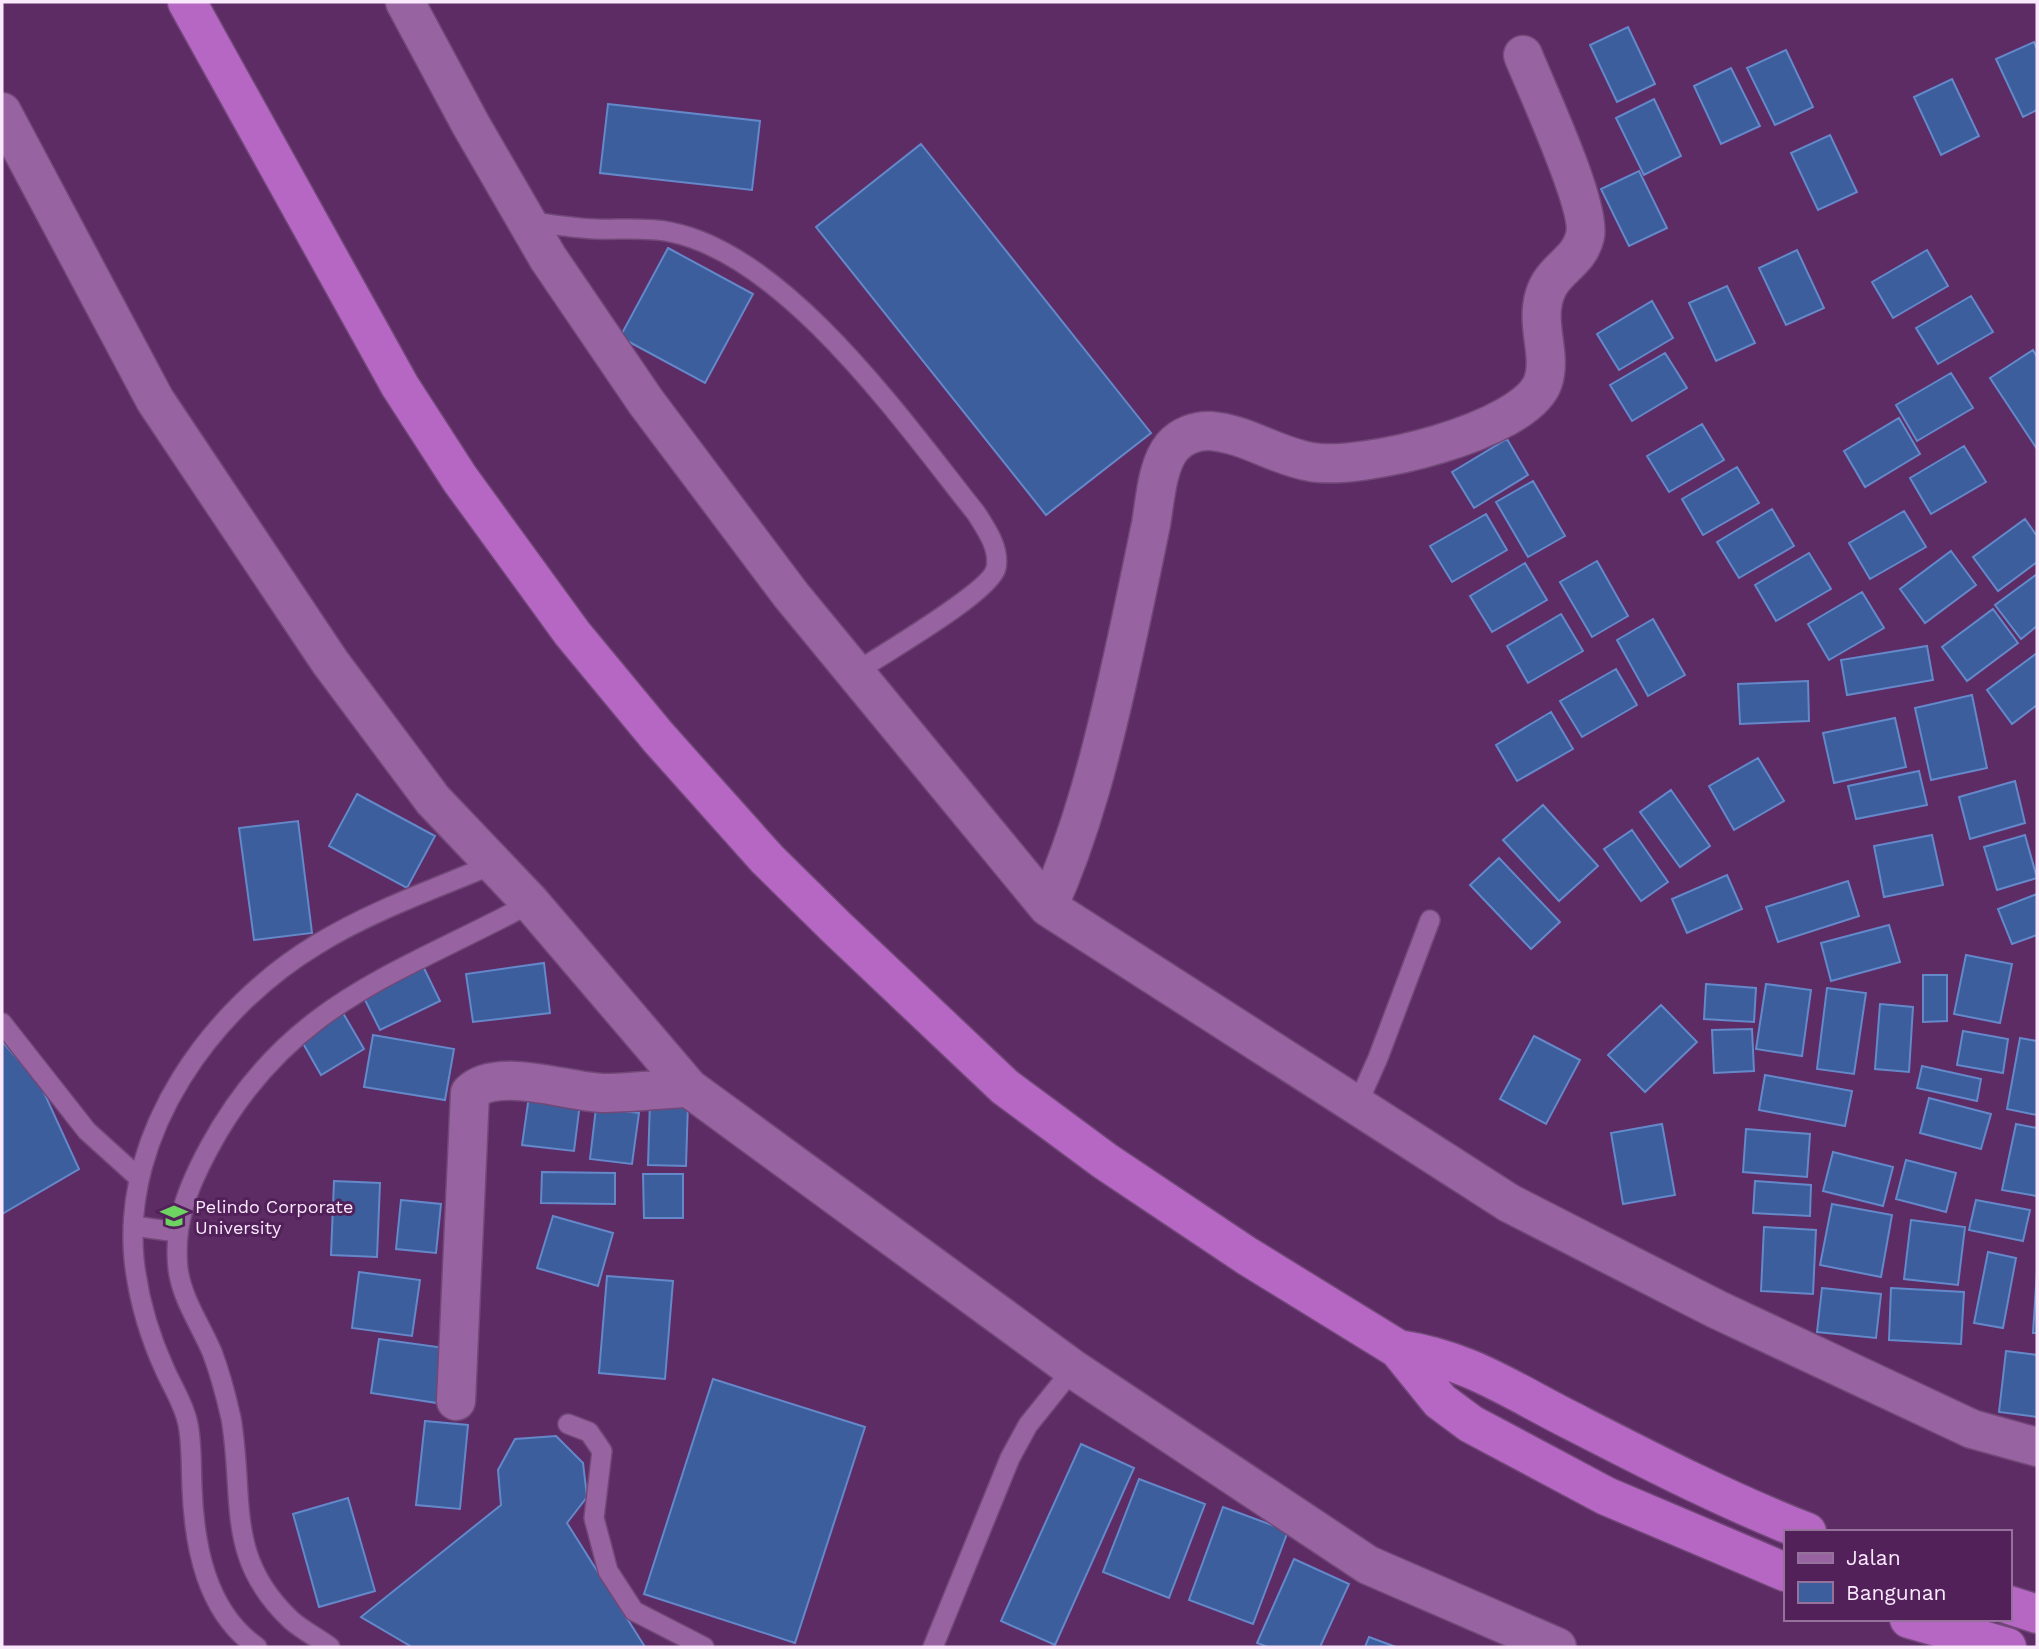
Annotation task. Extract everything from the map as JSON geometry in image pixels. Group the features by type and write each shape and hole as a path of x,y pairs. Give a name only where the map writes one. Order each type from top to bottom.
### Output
{"highway":[{"path":"187,2 400,386 460,479 572,634 658,737 768,859 915,1004 1005,1087 1105,1161 1398,1349 1440,1401 1527,1457 1606,1496 1784,1572"},
{"path":"1398,1349 1434,1355 1476,1369 1709,1491 1802,1530"},
{"path":"2011,1606 2037,1614"},
{"path":"1916,1621 2007,1647"}],"street":[{"path":"405,2 526,221 646,402 784,586 1048,907 1157,980 1357,1103 1510,1203 1598,1250 1972,1429 2037,1447"},
{"path":"1048,907 1075,843 1093,782 1158,489 1170,448 1194,432 1209,431 1238,436 1309,462 1334,465 1364,463 1432,446 1478,430 1526,402 1543,383 1545,370 1541,312 1544,296 1550,279 1574,257 1586,235 1581,202 1523,55"},
{"path":"2,112 155,400 330,662 433,800 531,903 689,1088 1073,1369 1368,1565 1514,1639 1557,1647"},
{"path":"456,1401 470,1093 479,1087 505,1080 601,1093 689,1088"}],"lane":[{"path":"526,221 590,229 668,231 721,250 774,286 855,364 976,513 991,538 997,558 992,578 973,595 856,672"},
{"path":"257,1647 225,1615 208,1580 194,1520 188,1424 139,1293 133,1226 139,1178 171,1095 216,1031 243,1002 293,960 328,938 374,914 494,864"},
{"path":"330,1647 293,1622 272,1599 246,1556 228,1406 212,1352 183,1289 177,1232 189,1186 216,1134 241,1095 264,1066 302,1029 373,981 453,945 531,903"},
{"path":"1357,1103 1378,1058 1430,920"},
{"path":"2,1023 87,1131 139,1178"},
{"path":"133,1226 177,1232"},
{"path":"933,1647 1010,1458 1028,1425 1073,1369"},
{"path":"568,1424 589,1432 602,1451 594,1518 608,1571 634,1611 704,1647"}],"building":[{"path":"1628,27 1655,84 1617,102 1590,45"},
{"path":"2034,42 2037,49 2037,110 2023,117 1996,59"},
{"path":"1786,50 1813,107 1775,125 1747,68"},
{"path":"1731,68 1760,126 1721,144 1694,86"},
{"path":"1952,79 1979,136 1941,155 1914,97"},
{"path":"1654,99 1681,156 1644,175 1616,118"},
{"path":"608,104 760,121 752,190 600,173"},
{"path":"1830,135 1857,192 1818,210 1791,153"},
{"path":"921,144 1151,433 1046,515 816,227"},
{"path":"1639,171 1667,228 1629,246 1601,189"},
{"path":"668,248 753,294 705,383 620,337"},
{"path":"1797,250 1824,308 1786,325 1759,268"},
{"path":"1927,250 1948,286 1893,318 1872,282"},
{"path":"1727,286 1755,343 1716,361 1689,303"},
{"path":"1971,296 1993,332 1938,364 1916,328"},
{"path":"1652,301 1673,338 1619,370 1597,334"},
{"path":"2033,350 2037,357 2037,449 1990,378"},
{"path":"1665,353 1687,388 1632,421 1610,385"},
{"path":"1951,373 1973,408 1917,441 1896,405"},
{"path":"1899,418 1920,454 1865,487 1844,451"},
{"path":"1702,424 1724,460 1669,492 1647,456"},
{"path":"1507,439 1528,475 1474,508 1452,472"},
{"path":"1964,446 1986,482 1931,514 1910,478"},
{"path":"1737,467 1759,503 1703,535 1682,499"},
{"path":"1533,481 1565,536 1528,557 1496,502"},
{"path":"1772,509 1794,546 1739,578 1717,542"},
{"path":"1904,511 1926,547 1870,579 1849,543"},
{"path":"1486,514 1507,550 1452,582 1430,546"},
{"path":"2025,519 2037,536 2037,562 1998,591 1973,557"},
{"path":"1951,551 1976,585 1925,623 1900,589"},
{"path":"1809,553 1831,589 1776,621 1755,585"},
{"path":"1597,561 1628,616 1592,637 1560,582"},
{"path":"1525,563 1547,600 1492,632 1470,596"},
{"path":"2037,574 2037,626 2021,639 1995,605"},
{"path":"1862,592 1884,628 1829,660 1808,624"},
{"path":"1993,609 2018,643 1967,681 1942,647"},
{"path":"1561,614 1583,651 1528,683 1507,646"},
{"path":"1653,619 1685,675 1648,696 1617,640"},
{"path":"1927,646 1933,680 1847,695 1841,660"},
{"path":"2037,653 2037,705 2012,724 1987,690"},
{"path":"1616,669 1637,705 1582,737 1560,701"},
{"path":"1808,681 1809,721 1740,724 1738,684"},
{"path":"1972,695 1987,768 1931,780 1915,708"},
{"path":"1551,712 1573,749 1517,781 1496,745"},
{"path":"1895,718 1906,767 1834,783 1823,733"},
{"path":"1758,758 1784,801 1734,830 1709,786"},
{"path":"1919,771 1927,805 1856,819 1848,786"},
{"path":"2015,781 2025,823 1970,839 1959,797"},
{"path":"1671,790 1710,846 1680,867 1640,812"},
{"path":"357,794 435,836 407,888 329,846"},
{"path":"1543,805 1598,866 1559,901 1503,840"},
{"path":"298,821 312,933 254,940 239,828"},
{"path":"1632,830 1668,882 1641,901 1604,849"},
{"path":"1932,835 1943,885 1884,897 1874,846"},
{"path":"2025,835 2037,878 1997,890 1984,847"},
{"path":"1499,858 1560,922 1531,949 1470,885"},
{"path":"1727,875 1742,909 1687,933 1672,899"},
{"path":"1848,881 1859,916 1778,942 1766,907"},
{"path":"2037,894 2037,935 2012,944 1998,909"},
{"path":"1889,925 1900,962 1831,981 1821,943"},
{"path":"1966,955 2012,964 2000,1023 1954,1014"},
{"path":"544,963 550,1013 473,1022 466,974"},
{"path":"422,964 440,1001 380,1030 362,994"},
{"path":"1923,975 1947,975 1947,1021 1923,1022"},
{"path":"1706,984 1756,988 1754,1022 1704,1019"},
{"path":"1766,984 1811,990 1802,1056 1756,1049"},
{"path":"1827,988 1866,993 1854,1074 1817,1069"},
{"path":"1880,1004 1913,1007 1909,1072 1875,1069"},
{"path":"1661,1005 1697,1042 1645,1092 1608,1055"},
{"path":"343,1013 364,1049 321,1075 300,1038"},
{"path":"1752,1029 1754,1071 1714,1073 1712,1030"},
{"path":"1963,1031 2008,1039 2003,1073 1957,1065"},
{"path":"373,1035 454,1049 445,1100 364,1087"},
{"path":"1534,1036 1580,1060 1546,1124 1500,1099"},
{"path":"2020,1038 2037,1041 2037,1115 2007,1109"},
{"path":"2,1041 41,1086 79,1169 2,1214"},
{"path":"1922,1066 1981,1079 1977,1101 1917,1088"},
{"path":"1765,1075 1852,1091 1845,1126 1759,1110"},
{"path":"530,1089 581,1095 574,1151 522,1145"},
{"path":"1929,1098 1991,1114 1981,1149 1920,1133"},
{"path":"650,1101 688,1102 686,1166 648,1165"},
{"path":"596,1108 639,1113 632,1164 590,1159"},
{"path":"1662,1124 1675,1195 1623,1204 1611,1133"},
{"path":"2016,1124 2037,1128 2037,1196 2002,1190"},
{"path":"1746,1129 1810,1134 1807,1177 1743,1172"},
{"path":"1833,1152 1893,1167 1883,1206 1823,1191"},
{"path":"1906,1160 1956,1173 1946,1212 1896,1199"},
{"path":"542,1172 615,1173 615,1204 541,1203"},
{"path":"643,1174 683,1174 683,1218 644,1218"},
{"path":"334,1181 380,1183 377,1257 331,1255"},
{"path":"1755,1181 1811,1185 1810,1216 1753,1213"},
{"path":"401,1200 441,1204 436,1253 396,1249"},
{"path":"1976,1200 2030,1210 2023,1241 1969,1230"},
{"path":"1832,1204 1892,1215 1881,1277 1820,1265"},
{"path":"553,1216 613,1233 598,1286 537,1268"},
{"path":"1911,1220 1965,1227 1958,1285 1904,1279"},
{"path":"1764,1227 1816,1230 1813,1294 1761,1291"},
{"path":"1988,1252 2016,1258 2003,1328 1974,1323"},
{"path":"2037,1271 2037,1333 2033,1333"},
{"path":"359,1272 420,1280 412,1336 352,1328"},
{"path":"607,1276 673,1281 665,1379 599,1373"},
{"path":"1822,1288 1881,1294 1876,1338 1817,1332"},
{"path":"1891,1288 1964,1292 1961,1344 1889,1340"},
{"path":"379,1339 445,1348 437,1403 371,1393"},
{"path":"2006,1351 2037,1355 2037,1417 1999,1412"},
{"path":"713,1379 865,1427 795,1643 644,1594"},
{"path":"425,1421 468,1425 460,1509 416,1505"},
{"path":"556,1436 583,1463 587,1497 567,1523 645,1647 412,1647 361,1617 501,1505 498,1470 515,1439"},
{"path":"1081,1444 1134,1468 1055,1645 1001,1621"},
{"path":"1139,1479 1205,1504 1169,1598 1103,1572"},
{"path":"348,1498 375,1591 319,1607 293,1514"},
{"path":"1223,1507 1288,1531 1253,1624 1189,1600"},
{"path":"1294,1559 1349,1584 1320,1647 1268,1647 1257,1643"},
{"path":"1369,1637 1396,1647 1365,1647"}],"place":[{"name":"Pelindo Corporate University","path":"174,1216"}]}
